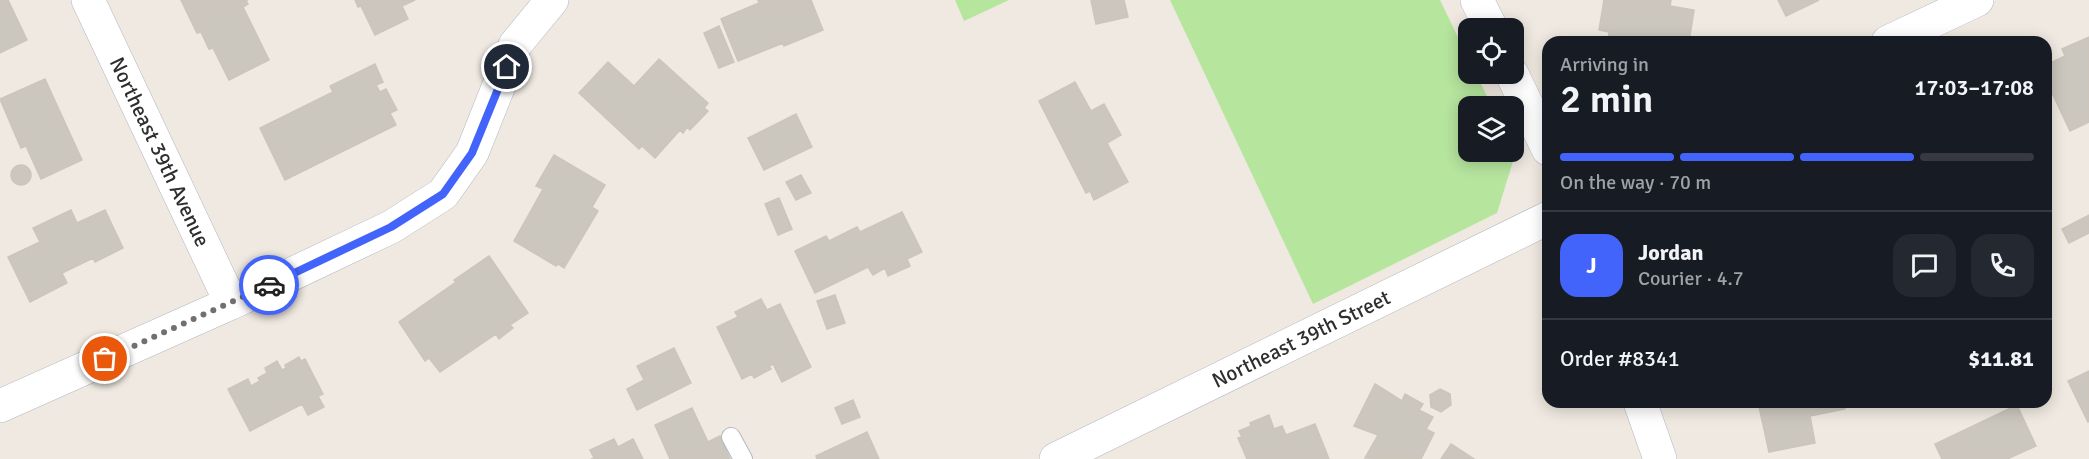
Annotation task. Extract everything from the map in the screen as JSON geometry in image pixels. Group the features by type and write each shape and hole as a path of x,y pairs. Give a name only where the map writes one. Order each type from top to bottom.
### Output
{"street":[{"name":"Northeast 39th Avenue","path":"88,0 231,303"},
{"path":"0,406 231,303 391,227 443,194 472,153 515,45 552,0"},
{"path":"1477,0 1486,18"},
{"path":"1901,36 1977,0"},
{"path":"1517,84 1542,136"},
{"name":"Northeast 39th Street","path":"1056,459 1542,221"},
{"path":"1642,408 1660,459"}],"lane":[{"path":"731,437 742,459"}],"green space":[{"path":"955,0 1009,0 964,21"},
{"path":"1170,0 1440,0 1458,37 1458,84 1481,84 1487,96 1458,96 1458,162 1513,162 1497,213 1313,304"}],"building":[{"path":"0,0 8,0 27,40 0,53"},
{"path":"181,0 248,0 246,1 248,4 243,7 269,60 229,80 213,48 209,49 201,32 197,33"},
{"path":"355,0 415,0 402,6 408,19 375,35 361,6 358,7"},
{"path":"758,0 811,0 823,30 738,61 721,19 759,3"},
{"path":"1091,0 1124,0 1128,17 1096,24"},
{"path":"1604,0 1671,0 1670,6 1694,10 1690,36 1609,36 1609,32 1599,30"},
{"path":"1778,0 1819,0 1786,16"},
{"path":"719,26 734,62 719,68 704,33"},
{"path":"2089,37 2089,122 2070,131 2052,93 2052,62 2065,56 2062,49"},
{"path":"659,59 708,103 704,108 708,111 690,130 687,127 683,133 680,130 655,158 642,146 639,149 579,93 608,62 634,86"},
{"path":"375,64 383,82 376,85 380,92 386,89 397,110 390,113 396,125 285,180 260,128 333,92 330,86"},
{"path":"45,79 82,160 41,179 26,146 21,148 0,99"},
{"path":"1075,82 1091,111 1104,104 1121,135 1107,143 1128,182 1094,200 1090,191 1086,193 1039,101"},
{"path":"796,114 812,147 764,170 748,138"},
{"path":"554,155 605,185 592,207 598,211 564,268 558,264 556,266 514,241 543,189 536,186"},
{"path":"21,165 28,168 31,175 28,182 21,185 14,182 11,175 14,168"},
{"path":"801,175 811,193 796,200 786,182"},
{"path":"779,198 792,229 778,235 765,204"},
{"path":"71,210 77,223 105,210 123,248 95,262 93,258 62,273 67,283 30,302 8,257 40,242 33,228"},
{"path":"902,212 922,252 907,259 910,266 888,276 885,268 873,275 868,267 815,293 795,251 826,236 829,241 857,227 860,232"},
{"path":"2089,215 2089,233 2069,243 2062,229"},
{"path":"489,256 528,313 510,325 513,328 499,339 496,334 440,372 429,358 425,361 399,322"},
{"path":"835,295 845,323 827,329 817,301"},
{"path":"761,299 767,310 780,304 811,367 782,382 773,364 769,366 771,369 754,378 752,374 742,379 717,327 738,317 735,312"},
{"path":"674,348 691,383 637,410 627,389 644,380 637,366"},
{"path":"299,357 301,361 305,359 323,394 318,396 324,407 308,415 302,404 250,431 228,389 248,379 251,386 267,373 265,368 277,361 282,370 286,368 285,365"},
{"path":"2089,371 2089,421 2088,422 2068,381"},
{"path":"1375,384 1402,401 1405,394 1423,404 1419,410 1433,417 1426,429 1434,433 1421,459 1365,458 1378,435 1354,426"},
{"path":"1440,389 1450,394 1451,405 1441,412 1431,407 1430,395"},
{"path":"853,400 860,417 842,424 835,408"},
{"path":"692,408 708,442 720,436 730,459 670,459 655,425"},
{"path":"1759,408 1845,408 1810,416 1815,443 1769,452"},
{"path":"2011,408 2018,408 2036,446 2007,459 1942,459 1935,444"},
{"path":"1269,415 1274,429 1282,426 1286,435 1315,424 1329,459 1247,459 1238,438 1242,437 1239,431 1251,426 1250,423"},
{"path":"867,432 879,459 817,459 816,456"},
{"path":"614,439 618,447 633,439 643,459 591,459 594,458 590,450"},
{"path":"1451,444 1474,459 1441,459"}],"way so far":[{"path":"105,359 269,285"}],"route":[{"path":"269,285 391,227 443,194 472,153 507,67"}]}
